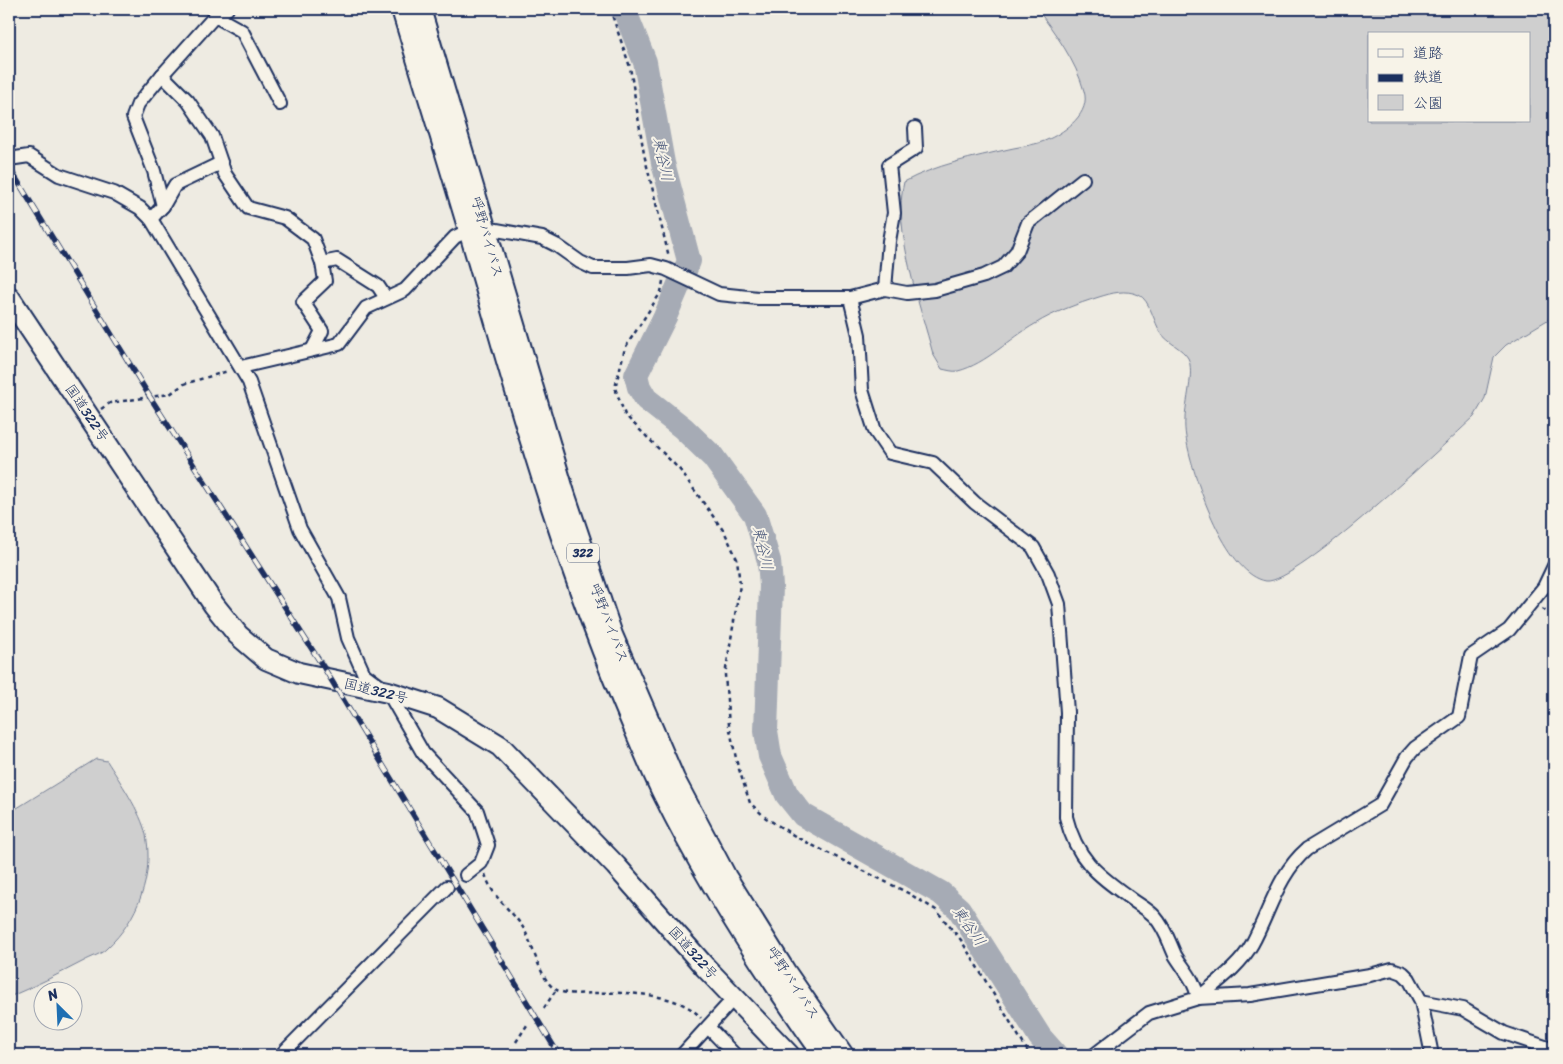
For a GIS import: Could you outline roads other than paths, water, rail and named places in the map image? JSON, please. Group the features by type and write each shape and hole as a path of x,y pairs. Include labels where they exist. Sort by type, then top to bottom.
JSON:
{"highway":[{"name":"呼野バイパス","path":"402,9 477,229 589,571 612,635 645,714 674,779 726,877 786,973 843,1055"},
{"name":"呼野バイパス","path":"420,9 477,229 523,420 581,598 662,793 708,877 780,993 824,1055"},
{"name":"国道322号","path":"9,297 214,605 238,635 266,659 299,673 388,692 438,708 500,746 616,866 734,998 789,1055"}],"street":[{"path":"162,206 154,171 133,117 138,104 162,75 215,16 224,13 227,9"},
{"path":"215,16 242,31 280,104"},
{"path":"162,75 193,108 212,136 225,174 248,208 285,218 313,239 322,264 325,281 303,302 322,331 312,350"},
{"path":"886,289 889,241 894,214 889,165 916,148 915,128"},
{"path":"9,159 29,156 59,175 114,193 140,208 151,218 249,382 300,529 339,598 348,638 364,674 388,692 423,753 477,811 488,845 481,863 466,875"},
{"path":"151,218 162,206 175,184 221,163"},
{"path":"241,367 339,344 366,308 404,290 455,237 477,229 542,238 556,245 580,262 594,268 628,268 651,264 719,294 758,298 850,298 886,289 907,293 935,290 984,276 1003,267 1017,252 1028,223 1083,179"},
{"path":"322,264 337,260 378,286 386,298"},
{"path":"850,298 859,336 862,390 875,431 890,453 933,463 975,503 1033,547 1048,574 1059,604 1067,712 1066,817 1070,830 1075,843 1102,879 1155,917 1168,937 1175,955 1196,984 1198,998"},
{"path":"1198,998 1240,961 1252,945 1285,872 1297,858 1308,849 1380,805 1407,756 1415,748 1459,718 1471,656 1509,630 1544,587 1554,566"},
{"path":"280,1055 447,886"},
{"path":"1098,1052 1150,1013 1198,998 1250,995 1370,975 1392,969 1403,973 1409,979 1421,1001 1432,1055"},
{"path":"682,1055 734,998"},
{"path":"1421,1001 1463,1009 1504,1033 1554,1050"},
{"path":"708,1027 735,1055"}],"waterway":[{"name":"東谷川","path":"624,9 645,62 663,163 689,261 665,317 636,375 639,387 646,399 683,428 713,457 755,515 769,561 771,586 766,731 770,756 787,795 803,815 941,893 959,909 1040,1037 1056,1055"}],"tunnel":[{"path":"447,887 466,875"}],"railway":[{"path":"9,167 150,397 324,668 559,1055"}]}
